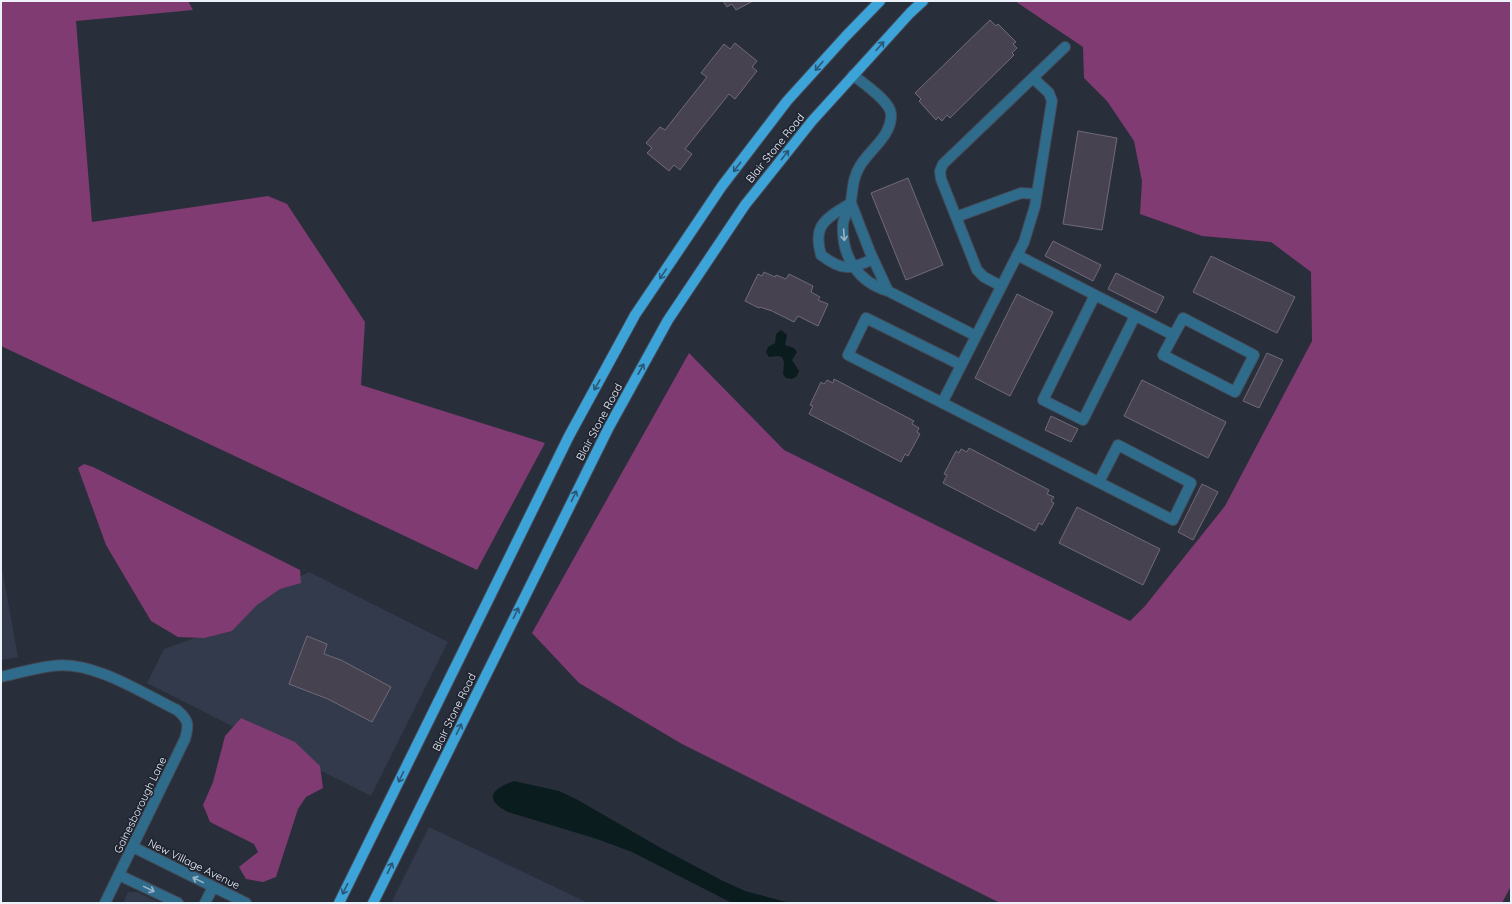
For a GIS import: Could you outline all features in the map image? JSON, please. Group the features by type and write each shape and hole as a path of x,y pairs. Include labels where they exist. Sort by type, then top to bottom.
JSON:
{"main road":[{"name":"Blair Stone Road","path":"339,903 569,436 635,315 722,186 788,101 845,37 880,1"},
{"name":"Blair Stone Road","path":"373,903 608,427 668,320 745,205 812,121 910,13 923,1"}],"street":[{"path":"1001,286 984,277 977,270 941,179 940,171 943,164 1065,48"},
{"path":"853,75 889,107 890,125 886,133 860,165 856,174 851,203 843,223 844,242 848,258 854,268 870,284 888,291 976,336"},
{"path":"942,403 1024,242 1037,194 1052,101 1049,93 1033,78"},
{"path":"956,217 1021,193 1037,194"},
{"path":"851,203 873,259 888,291"},
{"path":"851,203 827,218 822,224 818,234 820,255 842,268 854,268 873,259"},
{"path":"1017,255 1173,335"},
{"path":"1095,295 1043,400 1083,420 1135,316"},
{"path":"961,365 866,318 848,355 1173,520 1192,483 1118,445 1099,482"},
{"path":"1182,318 1254,355 1235,392 1163,355 1173,335 1182,318"},
{"name":"Gainesborough Lane","path":"1,677 53,666 75,666 106,675 177,710 184,716 188,726 185,740 105,903"},
{"name":"New Village Avenue","path":"132,847 246,903"},
{"path":"119,875 178,903"},
{"path":"205,903 213,887"}],"shaded area":[{"path":"1,1 188,1 193,10 76,21 92,222 268,196 287,204 365,322 361,385 545,443 477,570 1,346"},
{"path":"1015,1 1511,1 1511,886 1502,903 1000,903 682,744 579,683 532,633 689,353 784,450 1130,621 1145,606 1225,506 1312,341 1311,272 1271,242 1202,236 1140,214 1142,181 1134,141 1107,101 1084,78 1083,47"},
{"path":"781,330 787,335 785,345 794,348 797,352 792,360 799,371 797,376 792,379 786,378 783,374 784,362 782,357 769,357 766,352 768,347 775,343 776,334"},
{"path":"84,464 93,467 300,570 301,583 280,589 257,605 232,631 204,638 178,637 151,621 106,545 78,468"},
{"path":"1,563 18,657 1,660"},
{"path":"309,572 448,642 371,796 147,683 164,649 239,622 262,595"},
{"path":"241,718 295,742 320,766 323,788 306,797 298,809 276,877 263,882 246,879 239,867 258,852 254,844 210,822 203,805 213,782 225,736"},
{"path":"514,781 559,791 723,881 745,891 790,903 732,903 632,852 597,839 508,812 495,802 493,794 501,787"},
{"path":"429,827 588,903 391,903"},
{"path":"128,892 137,892 160,903 123,903"}],"building":[{"path":"723,1 753,1 736,10 732,4 727,7"},
{"path":"990,20 996,26 998,24 1016,42 1013,44 1017,48 1012,53 1014,55 950,118 947,115 942,121 938,117 936,120 919,101 921,99 915,93"},
{"path":"735,43 757,61 752,67 757,71 735,99 729,94 685,149 692,154 680,170 674,165 669,171 647,153 652,148 646,143 660,127 665,130 707,77 701,73 724,44 730,49"},
{"path":"1078,131 1117,138 1102,230 1063,224"},
{"path":"908,178 943,265 906,280 871,193"},
{"path":"1053,241 1101,265 1093,281 1045,256"},
{"path":"1211,256 1295,297 1277,333 1193,292"},
{"path":"764,272 775,277 776,275 786,279 789,274 813,286 811,292 820,297 818,300 828,304 818,326 798,316 794,322 772,311 759,308 745,301 758,274 762,276"},
{"path":"1116,273 1164,297 1156,313 1108,289"},
{"path":"1017,294 1053,312 1010,396 975,378"},
{"path":"1267,353 1283,360 1259,408 1243,401"},
{"path":"834,379 914,421 912,424 919,428 917,432 920,434 908,456 905,454 901,462 809,414 813,406 810,405 821,382 824,384 827,380 833,383"},
{"path":"1142,380 1226,422 1208,458 1124,416"},
{"path":"1051,416 1078,429 1071,442 1045,430"},
{"path":"969,448 1049,490 1047,494 1054,497 1051,501 1054,503 1042,525 1039,523 1035,531 943,483 947,475 944,474 956,451 959,453 961,449 967,452"},
{"path":"1202,484 1218,492 1193,540 1178,532"},
{"path":"1077,507 1160,549 1143,585 1059,543"},
{"path":"307,636 327,644 324,654 341,660 391,687 372,722 328,699 289,684"}]}
